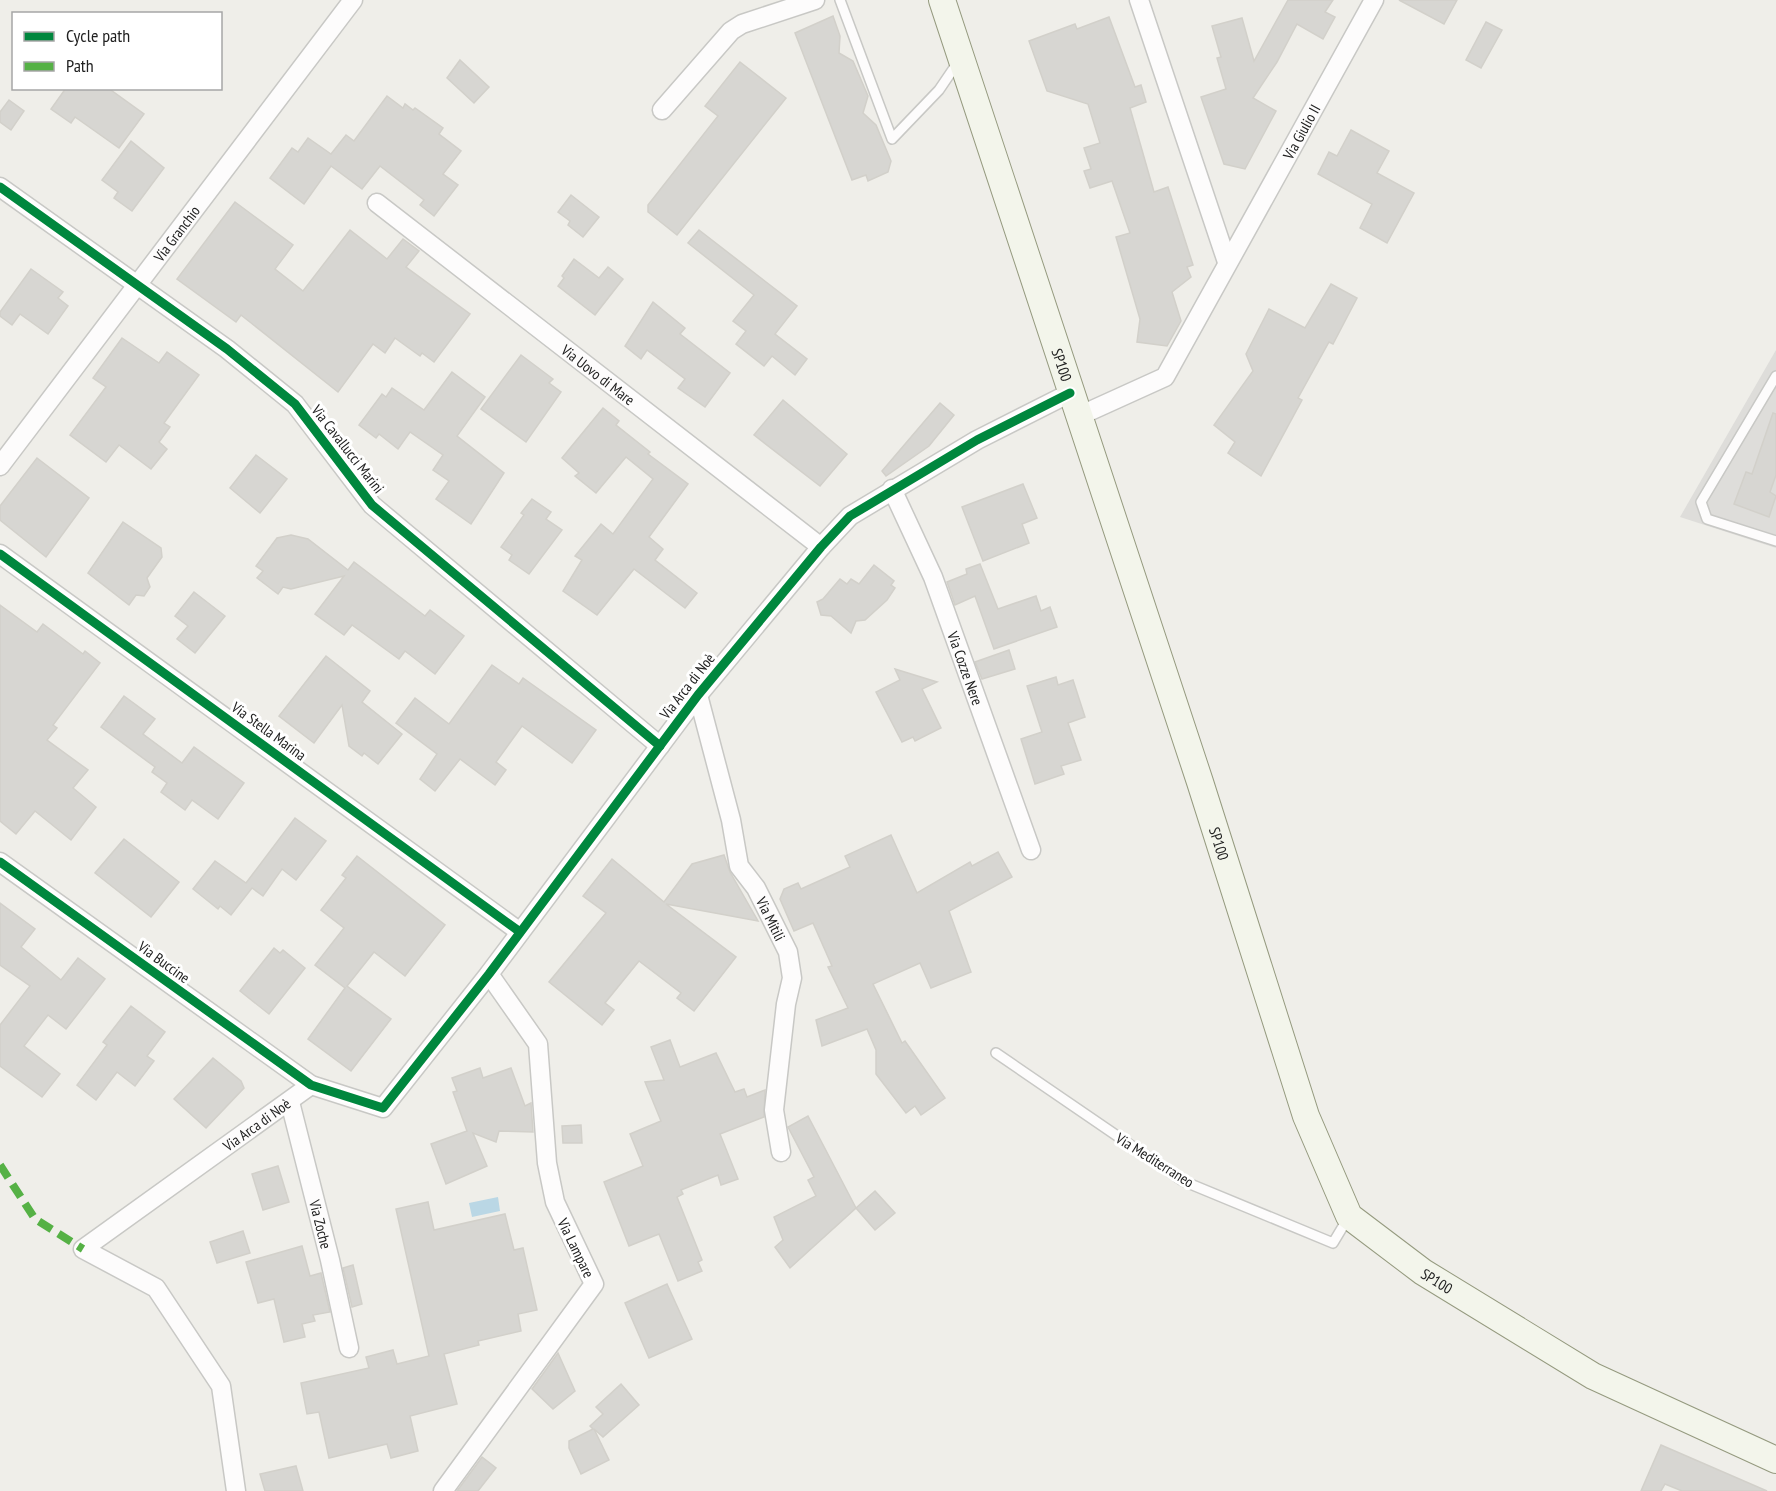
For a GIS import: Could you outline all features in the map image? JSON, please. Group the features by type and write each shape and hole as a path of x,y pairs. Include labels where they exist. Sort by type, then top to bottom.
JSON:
{"main road":[{"name":"SP100","path":"942,0 1306,1116 1349,1216 1423,1272 1593,1376 1776,1460"}],"street":[{"name":"Via Granchio","path":"0,466 353,0"},
{"path":"662,110 730,31 742,24 814,0"},
{"path":"1139,0 1227,262"},
{"name":"Via Giulio II","path":"1075,405 1165,377 1374,0"},
{"name":"Via Cavallucci Marini","path":"0,187 227,349 295,404 372,505 660,746"},
{"name":"Via Uovo di Mare","path":"377,203 820,547"},
{"name":"Via Arca di Noè","path":"236,1491 220,1386 156,1288 83,1248 311,1085 382,1108 489,974 698,695 820,547 850,516 977,440 1075,405"},
{"name":"Via Cozze Nere","path":"892,489 933,577 1031,850"},
{"name":"Via Stella Marina","path":"0,554 520,932"},
{"name":"Via Mitili","path":"698,695 732,820 739,866 756,888 788,952 792,978 786,1004 774,1110 781,1152"},
{"name":"Via Buccine","path":"0,862 311,1085"},
{"name":"Via Lampare","path":"443,1491 594,1284 555,1202 547,1163 538,1044 489,974"},
{"name":"Via Zoche","path":"290,1102 330,1260 349,1348"}],"lane":[{"path":"840,0 892,139 939,90 961,57"},
{"path":"1776,376 1701,502 1707,519 1776,541"},
{"name":"Via Mediterraneo","path":"996,1053 1183,1181 1333,1243 1349,1216"}],"shaded area":[{"path":"1776,350 1776,548 1680,517"}],"water":[{"path":"498,1197 500,1211 472,1217 469,1203"}],"building":[{"path":"1288,0 1333,0 1325,12 1335,17 1323,39 1297,24 1277,62 1253,98 1276,111 1245,169 1224,164 1201,97 1226,89 1217,58 1221,57 1212,26 1242,18 1254,61"},
{"path":"1399,0 1457,0 1444,24"},
{"path":"833,16 840,36 839,53 853,61 868,96 863,113 876,125 891,161 888,172 868,181 866,175 852,180 795,33"},
{"path":"1109,17 1135,87 1141,85 1146,102 1130,108 1154,192 1168,187 1193,265 1187,267 1191,277 1172,292 1181,321 1167,346 1137,342 1140,319 1116,237 1130,233 1112,181 1090,188 1084,171 1091,169 1084,148 1100,143 1088,104 1047,91 1029,41 1075,24 1077,29"},
{"path":"1486,22 1502,30 1481,68 1466,60"},
{"path":"460,60 489,87 474,103 447,78"},
{"path":"740,62 786,98 677,235 648,212 648,205 718,116 705,106"},
{"path":"65,90 111,90 144,114 119,148 75,117 71,123 51,109"},
{"path":"387,96 403,108 405,104 413,110 415,108 443,128 439,134 461,151 443,174 458,185 434,216 420,205 424,200 380,166 362,189 331,166 304,204 270,178 292,148 298,152 308,138 331,154 346,135 354,141"},
{"path":"9,100 24,111 11,130 0,122 0,112"},
{"path":"1351,130 1389,151 1377,173 1414,193 1387,243 1360,228 1372,204 1318,174 1329,152 1337,156"},
{"path":"131,141 164,168 132,211 114,198 118,192 102,180"},
{"path":"571,195 599,217 583,237 568,225 570,221 558,212"},
{"path":"235,202 293,245 275,269 303,291 350,230 387,259 403,239 419,251 406,267 470,314 434,362 422,353 420,356 395,338 385,353 373,344 338,392 241,315 236,322 177,279"},
{"path":"699,230 797,306 775,334 807,359 795,375 772,356 764,366 736,344 746,331 733,321 754,295 688,243"},
{"path":"574,259 599,278 608,267 623,279 595,315 558,286"},
{"path":"31,269 63,292 58,298 68,306 48,334 20,314 12,325 0,316 0,312"},
{"path":"1331,284 1357,298 1333,344 1329,342 1298,398 1302,400 1261,476 1228,453 1235,442 1214,425 1253,371 1246,354 1269,309 1305,328"},
{"path":"653,302 685,328 680,334 730,373 705,407 678,388 685,379 647,350 641,359 625,346"},
{"path":"122,338 159,363 167,352 199,375 164,423 170,427 159,442 167,449 151,469 119,445 106,462 70,435 106,387 93,378"},
{"path":"521,355 553,379 549,383 561,392 526,442 481,409"},
{"path":"452,372 485,397 457,436 504,473 471,524 436,499 449,481 433,470 443,455 410,432 398,449 379,434 376,438 359,425 382,394 386,397 392,388 424,410"},
{"path":"783,400 847,454 820,486 754,435"},
{"path":"940,403 954,415 929,446 886,476 882,471"},
{"path":"603,408 619,421 616,425 650,452 648,454 688,484 649,537 663,549 655,560 697,593 685,608 634,569 597,615 563,591 582,560 575,556 601,524 613,534 653,479 626,457 596,493 575,476 579,473 562,458"},
{"path":"1773,413 1776,414 1776,475 1770,492 1776,496 1769,517 1734,504 1746,472 1752,474"},
{"path":"256,455 287,479 260,513 230,488"},
{"path":"37,458 89,498 46,557 0,520 0,506"},
{"path":"1023,484 1037,518 1022,524 1029,543 983,561 962,507"},
{"path":"532,499 551,512 546,519 562,530 529,574 509,560 512,555 501,547 524,515 521,513"},
{"path":"123,522 161,548 162,557 147,578 150,587 144,596 136,595 129,605 88,573"},
{"path":"291,535 308,539 348,570 354,562 425,616 430,610 464,636 435,674 405,651 399,659 352,625 344,635 315,614 344,576 291,589 283,587 278,594 257,578 263,571 256,566 277,538"},
{"path":"980,564 998,609 1036,596 1041,611 1050,607 1057,627 994,649 975,596 955,605 947,582 967,574 966,569"},
{"path":"874,565 894,581 891,585 895,588 887,600 865,620 856,621 851,633 831,616 821,615 817,602 823,599 840,579 847,584 851,579 859,584"},
{"path":"194,592 225,616 195,653 177,639 188,626 175,616"},
{"path":"0,605 37,632 43,624 83,654 85,651 100,663 53,725 57,728 47,740 88,770 73,788 96,807 71,840 35,811 16,834 0,821"},
{"path":"1009,650 1015,669 982,679 975,662"},
{"path":"326,656 370,691 362,702 402,734 378,764 364,753 362,756 349,746 342,705 314,743 279,716"},
{"path":"492,665 519,684 523,678 596,730 572,763 522,726 496,762 506,770 495,785 460,759 435,791 420,779 437,754 396,723 415,698 449,724"},
{"path":"895,669 937,682 922,689 941,728 915,741 913,737 902,742 876,692 900,680"},
{"path":"1056,677 1058,685 1073,680 1085,717 1068,723 1081,760 1061,766 1064,774 1035,784 1021,739 1042,732 1027,686"},
{"path":"124,696 155,719 143,734 182,763 194,747 244,783 218,819 192,800 185,810 161,792 167,783 152,772 155,767 101,727"},
{"path":"295,818 326,841 296,880 282,869 263,896 252,888 231,915 220,906 218,909 193,889 215,861 246,883"},
{"path":"891,835 917,893 970,862 972,866 998,852 1012,877 949,911 971,972 931,988 920,963 873,984 902,1043 905,1041 945,1098 921,1115 915,1106 906,1113 876,1074 876,1050 867,1029 822,1046 816,1020 848,1008 828,967 832,966 813,923 794,931 780,899 784,889 798,883 801,889 850,867 845,856"},
{"path":"124,839 179,882 151,917 95,873"},
{"path":"724,855 730,872 758,921 666,904 736,957 694,1011 677,998 681,993 639,961 605,1003 614,1010 602,1025 549,982 606,913 583,896 612,859 664,902 692,864"},
{"path":"357,856 445,925 405,976 374,952 347,986 391,1019 351,1071 308,1039 345,988 315,965 344,928 321,910 346,878 342,875"},
{"path":"0,903 35,929 21,947 61,980 78,958 105,979 66,1029 48,1015 24,1046 60,1074 42,1097 0,1066 0,1025 30,986 0,965"},
{"path":"274,948 280,953 283,950 305,968 269,1014 240,991"},
{"path":"131,1006 165,1032 147,1056 154,1061 135,1086 117,1072 96,1100 77,1085 107,1045 103,1042"},
{"path":"670,1040 680,1067 716,1053 735,1092 744,1089 747,1097 765,1090 764,1117 720,1134 738,1179 721,1185 718,1175 681,1190 683,1194 677,1197 702,1260 698,1262 702,1271 678,1281 659,1234 629,1246 604,1182 643,1166 630,1134 661,1121 645,1082 664,1080 651,1047"},
{"path":"213,1058 241,1081 244,1088 206,1128 174,1099"},
{"path":"480,1068 483,1078 511,1068 525,1106 531,1103 533,1132 499,1131 496,1142 473,1133 487,1166 446,1184 431,1144 467,1131 453,1092 457,1091 452,1078"},
{"path":"808,1116 856,1208 790,1268 775,1247 783,1240 774,1217 816,1196 808,1180 814,1177 788,1127"},
{"path":"581,1125 582,1143 563,1143 562,1126"},
{"path":"278,1166 289,1202 263,1210 252,1174"},
{"path":"875,1191 895,1213 875,1230 856,1208"},
{"path":"428,1202 434,1230 505,1214 514,1250 523,1248 537,1310 518,1314 521,1331 478,1341 479,1345 444,1354 457,1404 410,1416 418,1451 391,1458 387,1444 329,1458 319,1412 307,1414 301,1383 369,1368 366,1357 393,1350 397,1364 429,1356 396,1209"},
{"path":"243,1231 250,1253 217,1263 210,1242"},
{"path":"302,1246 310,1276 321,1273 330,1312 313,1315 315,1321 302,1324 305,1337 284,1342 274,1299 258,1303 246,1262"},
{"path":"353,1265 362,1304 352,1307 343,1268"},
{"path":"667,1284 692,1339 649,1358 625,1303"},
{"path":"558,1353 575,1391 553,1409 532,1389"},
{"path":"621,1384 639,1405 603,1437 594,1429 609,1460 581,1474 569,1448 569,1441 593,1429 590,1426 603,1414 596,1407"},
{"path":"1661,1445 1767,1491 1682,1491 1665,1484 1661,1491 1641,1491"},
{"path":"482,1457 496,1468 478,1491 457,1491"},
{"path":"296,1466 303,1491 265,1491 260,1474"}],"marked path":[{"path":"0,1165 35,1219 83,1249"}],"cycle path":[{"path":"0,187 227,349 295,404 372,505 660,746"},
{"path":"0,862 311,1085 383,1108 489,974 698,695 821,547 850,516 977,440 1070,393"},
{"path":"0,554 520,932"}]}
